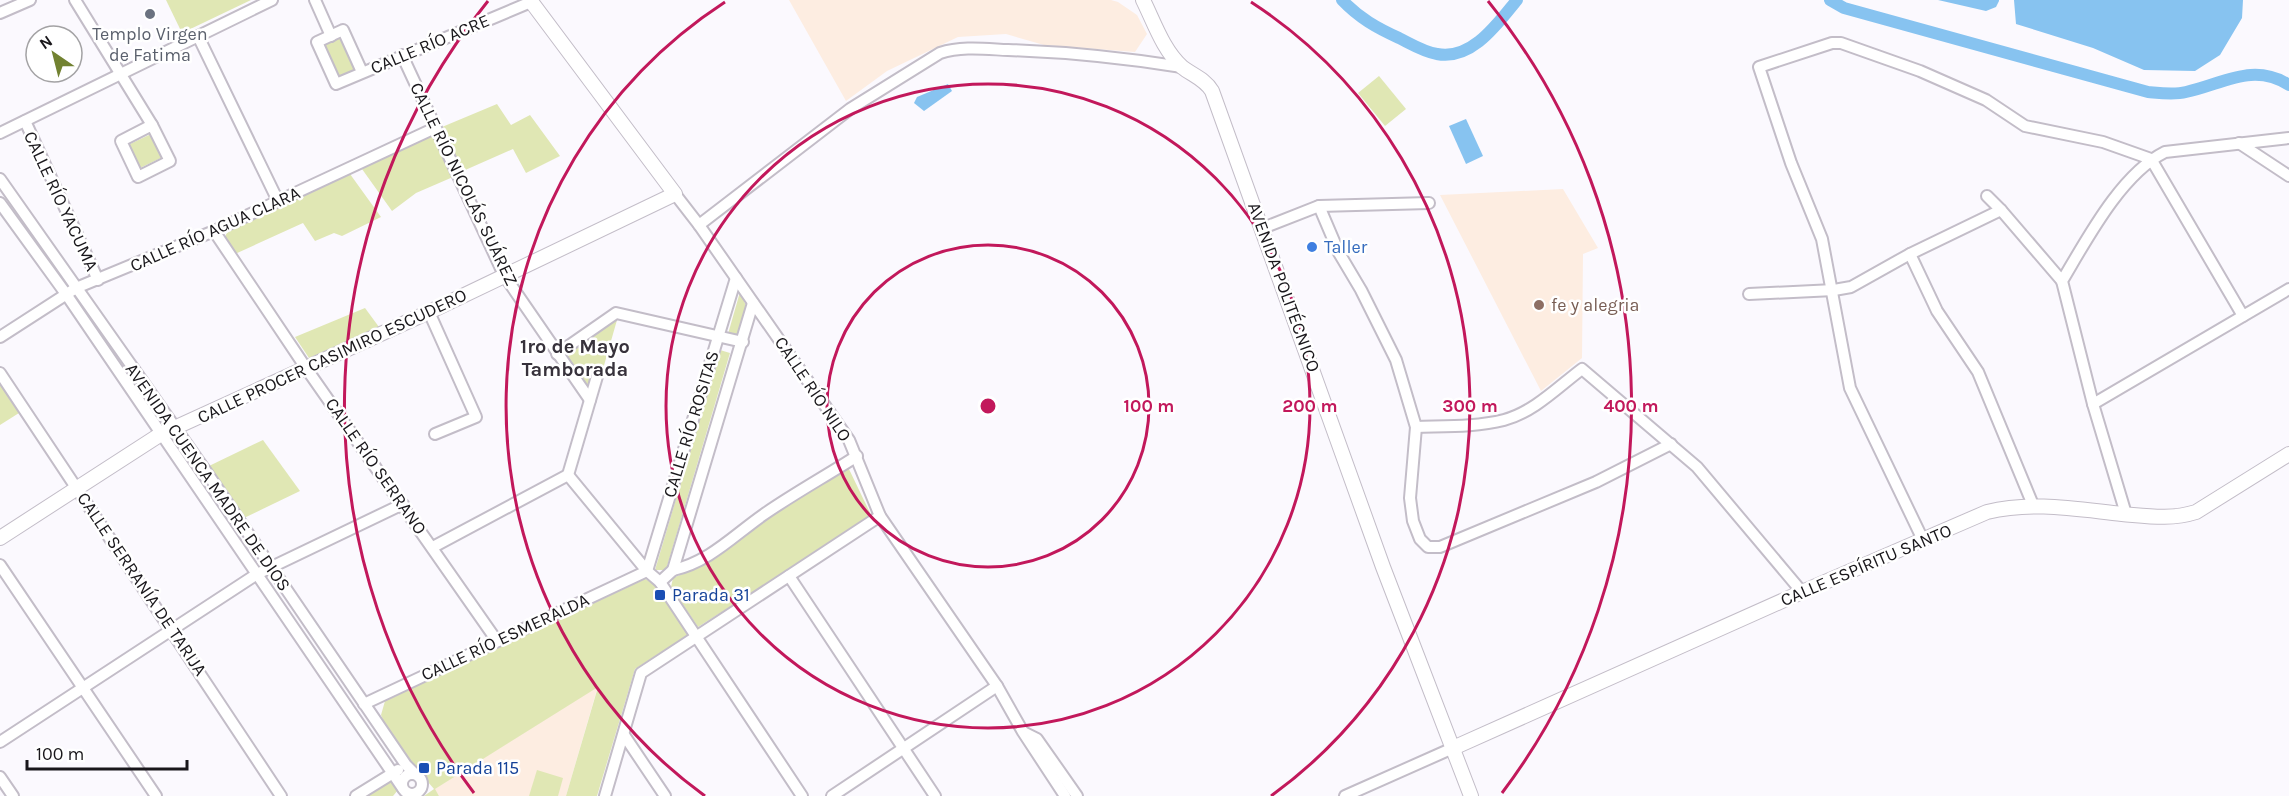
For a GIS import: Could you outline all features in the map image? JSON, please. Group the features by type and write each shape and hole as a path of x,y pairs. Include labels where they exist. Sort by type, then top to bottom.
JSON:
{"main road":[{"name":"AVENIDA POLITÉCNICO","path":"1143,0 1166,46 1182,67 1208,84 1212,90 1383,567 1471,796"},
{"name":"CALLE RÍO NILO","path":"531,1 675,194"},
{"name":"CALLE PROCER CASIMIRO ESCUDERO","path":"0,538 161,435 429,312 675,194"},
{"name":"CALLE ESPÍRITU SANTO","path":"1453,748 1987,512 2033,505 2180,517 2196,512 2289,454"}],"street":[{"path":"0,14 30,0"},
{"path":"75,0 153,125 170,161 138,177 121,141 153,125"},
{"path":"0,133 272,0"},
{"path":"315,0 331,36"},
{"name":"CALLE RÍO ACRE","path":"362,72 531,1"},
{"path":"343,30 362,72 336,84 317,42 343,30"},
{"path":"198,36 278,201"},
{"path":"1923,540 1850,388 1834,290 1822,239 1791,164 1759,67 1832,43 1840,43 1920,71 1986,100 2025,126 2103,142 2151,159 2243,316"},
{"path":"699,225 850,109 940,53 950,50 999,50 1097,56 1182,67"},
{"name":"CALLE RÍO NICOLÁS SUÁREZ","path":"402,56 504,275 590,400"},
{"name":"CALLE RÍO YACUMA","path":"25,121 98,280"},
{"name":"CALLE RÍO AGUA CLARA","path":"0,337 76,288 214,231 435,128"},
{"path":"2062,281 2119,193 2132,176 2151,159 2165,152 2289,138"},
{"path":"2239,143 2289,176"},
{"name":"AVENIDA CUENCA MADRE DE DIOS","path":"0,179 176,429 406,765 415,774"},
{"name":"CALLE RÍO NILO","path":"675,194 849,440 880,516 998,687 1023,732 1065,796"},
{"path":"1987,196 2062,281 2093,404 2126,514"},
{"name":"AVENIDA CUENCA MADRE DE DIOS","path":"0,203 66,294 405,792"},
{"path":"1263,228 1319,206 1429,203"},
{"path":"1319,206 1339,253 1361,290 1396,360 1416,427 1410,498 1413,521 1420,539 1428,547 1440,547 1586,487 1671,444"},
{"path":"1749,294 1834,290 1851,287 1910,254 2001,210"},
{"name":"CALLE RÍO SERRANO","path":"214,231 306,368 497,641"},
{"path":"1910,254 1937,311 1977,372 2033,505"},
{"name":"CALLE RÍO ROSITAS","path":"647,571 736,278"},
{"path":"2093,404 2289,289"},
{"name":"CALLE RÍO ROSITAS","path":"673,570 753,303"},
{"path":"429,312 476,417 435,434"},
{"path":"557,354 616,313 742,342"},
{"path":"1416,427 1463,425 1506,419 1526,410 1582,369 1697,467 1802,592"},
{"name":"CALLE SERRANÍA DE TARIJA","path":"0,373 78,487 281,796"},
{"path":"433,548 568,475 598,374"},
{"path":"660,582 673,570 688,567 717,551 761,516 857,456"},
{"path":"568,475 647,571 660,582 802,796"},
{"path":"0,742 257,574 403,504"},
{"path":"605,796 641,673 880,516"},
{"path":"0,565 156,796"},
{"name":"CALLE RÍO ESMERALDA","path":"364,704 647,571"},
{"path":"789,576 935,796"},
{"path":"832,796 998,687"},
{"path":"1023,732 1037,739 1077,796"},
{"path":"624,735 665,796"},
{"path":"1345,796 1453,748"},
{"path":"356,796 406,765"},
{"path":"415,774 421,781 421,787 418,792 405,792 402,781 406,775 415,774"},
{"path":"0,777 13,796"}],"shaded area":[{"path":"789,0 1111,0 1137,15 1147,34 1135,52 1044,45 1006,34 958,37 887,71 846,101"},
{"name":"fe y alegria","path":"1563,189 1598,248 1583,254 1582,358 1541,391 1440,195"},
{"path":"598,686 566,796 439,796 434,789"}],"green space":[{"path":"166,0 251,0 182,33"},
{"path":"343,36 357,69 337,78 323,45"},
{"path":"1379,76 1406,109 1385,126 1358,93"},
{"path":"497,104 511,125 530,115 560,156 526,173 513,149 463,171 442,127"},
{"path":"433,133 453,177 416,193 392,211 362,169"},
{"path":"151,134 163,157 140,168 128,145"},
{"path":"350,174 381,217 342,236 334,233 315,241 303,223 235,254 225,237 228,230 288,200"},
{"path":"740,292 747,308 739,336 728,334"},
{"path":"365,308 379,327 309,358 295,337"},
{"path":"617,320 603,369 600,367 598,370 589,392 567,357 576,348"},
{"path":"720,350 730,353 666,570 655,570"},
{"path":"0,384 19,413 0,425"},
{"path":"263,440 300,491 244,518 209,466"},
{"path":"848,467 872,517 698,627 671,587 673,578 715,559 763,521"},
{"path":"645,579 656,584 688,635 635,669 597,796 566,796 598,687 435,789 439,796 424,796 434,789 416,768 384,722 381,715 385,701"},
{"path":"537,770 563,778 558,796 529,796"},
{"path":"393,782 398,790 393,796 367,796"}],"water":[{"path":"1938,0 1999,1 1996,7 1986,11"},
{"path":"2014,0 2243,0 2242,18 2220,55 2195,71 2144,70 2093,48 2016,24"},
{"path":"948,84 952,91 924,111 914,103 917,97"},
{"path":"1466,119 1483,156 1466,164 1449,126"}],"waterway":[{"path":"1342,0 1362,17 1418,48 1437,54 1450,55 1462,52 1483,38 1517,0"},
{"path":"1830,0 1844,8 2148,92 2181,93 2250,75 2276,78 2289,85"}],"place":[{"name":"Templo Virgen de Fatima","path":"150,14"},
{"name":"Taller","path":"1312,247"},
{"name":"fe y alegria","path":"1539,305"},
{"name":"Parada 31","path":"660,595"},
{"name":"Parada 115","path":"424,768"}],"district":[{"name":"1ro de Mayo Tamborada","path":"575,358"}]}
